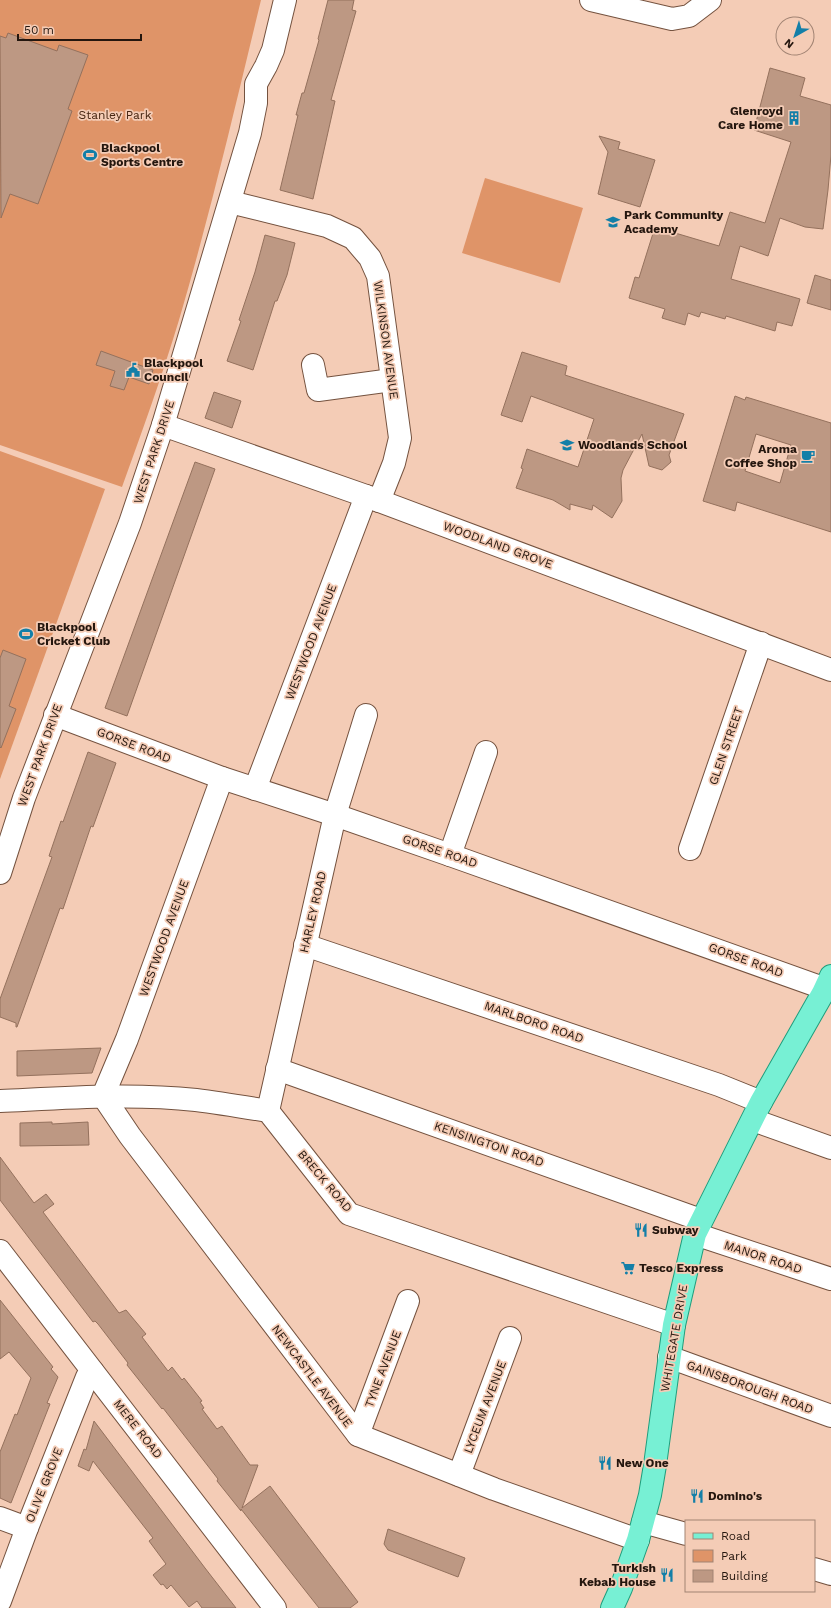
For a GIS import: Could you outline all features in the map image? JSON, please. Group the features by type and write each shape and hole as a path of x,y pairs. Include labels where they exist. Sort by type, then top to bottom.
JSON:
{"main road":[{"name":"WHITEGATE DRIVE","path":"612,1608 621,1588 640,1531 656,1465 674,1325 698,1227 757,1111 828,989"}],"street":[{"name":"WEST PARK DRIVE","path":"0,872 24,798 130,523 163,425 250,133 256,103 256,84 273,50 285,0"},
{"path":"591,0 672,19 689,16 710,0"},
{"name":"WILKINSON AVENUE","path":"230,202 327,226 353,238 370,258 378,276 400,438 394,463 372,498"},
{"path":"313,365 318,390 392,380"},
{"name":"WOODLAND GROVE","path":"163,425 372,498 831,670"},
{"name":"WESTWOOD AVENUE","path":"255,789 372,498"},
{"name":"GLEN STREET","path":"690,849 761,644"},
{"name":"HARLEY ROAD","path":"268,1111 335,815 366,714"},
{"name":"GORSE ROAD","path":"55,716 222,778 450,855 828,989"},
{"path":"450,855 486,752"},
{"name":"WESTWOOD AVENUE","path":"103,1096 127,1039 222,778"},
{"name":"MARLBORO ROAD","path":"305,945 711,1082 757,1111 831,1148"},
{"name":"KENSINGTON ROAD","path":"277,1069 698,1227"},
{"path":"0,1100 103,1096 195,1100 268,1111"},
{"name":"NEWCASTLE AVENUE","path":"103,1096 130,1136 358,1436 459,1475 640,1531 685,1534"},
{"name":"BRECK ROAD","path":"268,1111 349,1214 674,1325"},
{"name":"MANOR ROAD","path":"698,1227 831,1279"},
{"name":"MERE ROAD","path":"0,1251 275,1608"},
{"name":"TYNE AVENUE","path":"358,1436 408,1302"},
{"name":"LYCEUM AVENUE","path":"459,1475 510,1338"},
{"name":"GAINSBOROUGH ROAD","path":"669,1357 831,1416"},
{"name":"OLIVE GROVE","path":"0,1601 27,1528 87,1377 93,1372"},
{"path":"0,1518 27,1528"},
{"path":"815,1569 831,1574"}],"green space":[{"name":"Stanley Park","path":"0,0 261,0 222,161 179,320 166,362 122,487 0,445"},
{"path":"485,178 583,208 560,283 462,253"},
{"name":"Blackpool Cricket Club","path":"0,451 105,489 0,779"}],"building":[{"path":"328,0 354,0 352,10 356,11 331,100 335,101 313,199 280,190 298,115 296,115 319,40"},
{"path":"8,33 57,51 59,45 88,55 68,109 72,111 38,204 10,194 1,218 0,36 6,38"},
{"path":"770,68 805,78 800,96 831,105 831,155 823,229 805,227 780,218 768,256 740,246 731,279 800,299 792,326 777,322 775,331 726,316 725,319 701,312 699,317 688,313 685,325 662,318 665,309 629,298 635,277 639,278 655,227 719,246 730,212 765,223 791,142 754,130"},
{"path":"599,136 620,142 618,149 655,160 640,207 598,194 608,152"},
{"path":"265,235 295,243 287,275 277,301 275,301 253,370 227,361 241,321 239,320 255,272"},
{"path":"815,275 831,280 831,310 807,303"},
{"name":"Blackpool Council","path":"101,351 153,370 149,384 129,377 124,390 110,386 115,371 96,365"},
{"path":"522,352 567,366 565,375 684,414 669,455 671,462 662,470 649,466 642,434 623,470 621,478 622,501 612,518 593,505 592,510 570,504 570,510 553,500 516,488 523,469 521,468 527,449 578,467 594,419 531,396 522,422 501,415"},
{"path":"214,392 241,401 232,428 205,418"},
{"path":"735,396 745,400 746,397 831,423 831,532 737,502 735,511 703,501","holes":["756,434 791,445 780,483 745,471"]},
{"path":"195,462 215,469 127,716 105,708"},
{"path":"3,650 26,659 9,706 16,709 1,748 0,658"},
{"path":"88,752 116,763 93,827 91,826 63,909 60,908 16,1027 16,1023 0,1017 0,999 52,857 49,856 61,821 63,822"},
{"path":"101,1048 92,1073 17,1076 17,1051"},
{"path":"52,1122 52,1124 88,1122 89,1145 20,1146 20,1123"},
{"path":"0,1157 34,1203 46,1194 54,1204 43,1212 119,1313 126,1310 146,1334 142,1337 168,1371 172,1367 182,1380 184,1378 202,1401 200,1402 204,1408 202,1409 217,1429 222,1426 250,1465 258,1465 242,1508 270,1486 358,1602 350,1608 319,1608 217,1481 218,1479 163,1408 162,1409 127,1365 128,1363 98,1324 95,1321 93,1322 0,1200"},
{"path":"0,1300 53,1367 51,1369 58,1377 47,1403 50,1404 11,1503 0,1498 0,1452 15,1414 17,1415 31,1378 9,1352 0,1359"},
{"path":"94,1421 236,1608 202,1608 197,1601 189,1607 171,1585 167,1589 163,1584 161,1585 153,1575 166,1564 149,1541 153,1538 93,1461 89,1471 78,1466 84,1449 86,1450"},
{"path":"388,1529 465,1558 458,1577 388,1550 384,1544"}],"place":[{"name":"Glenroyd Care Home","path":"794,118"},
{"name":"Blackpool Sports Centre","path":"90,155"},
{"name":"Park Community Academy","path":"613,222"},
{"name":"Blackpool Council","path":"133,370"},
{"name":"Woodlands School","path":"567,445"},
{"name":"Aroma Coffee Shop","path":"808,456"},
{"name":"Blackpool Cricket Club","path":"26,634"},
{"name":"Subway","path":"641,1230"},
{"name":"Tesco Express","path":"628,1268"},
{"name":"New One","path":"605,1463"},
{"name":"Domino's","path":"697,1496"},
{"name":"Turkish Kebab House","path":"667,1575"}]}
